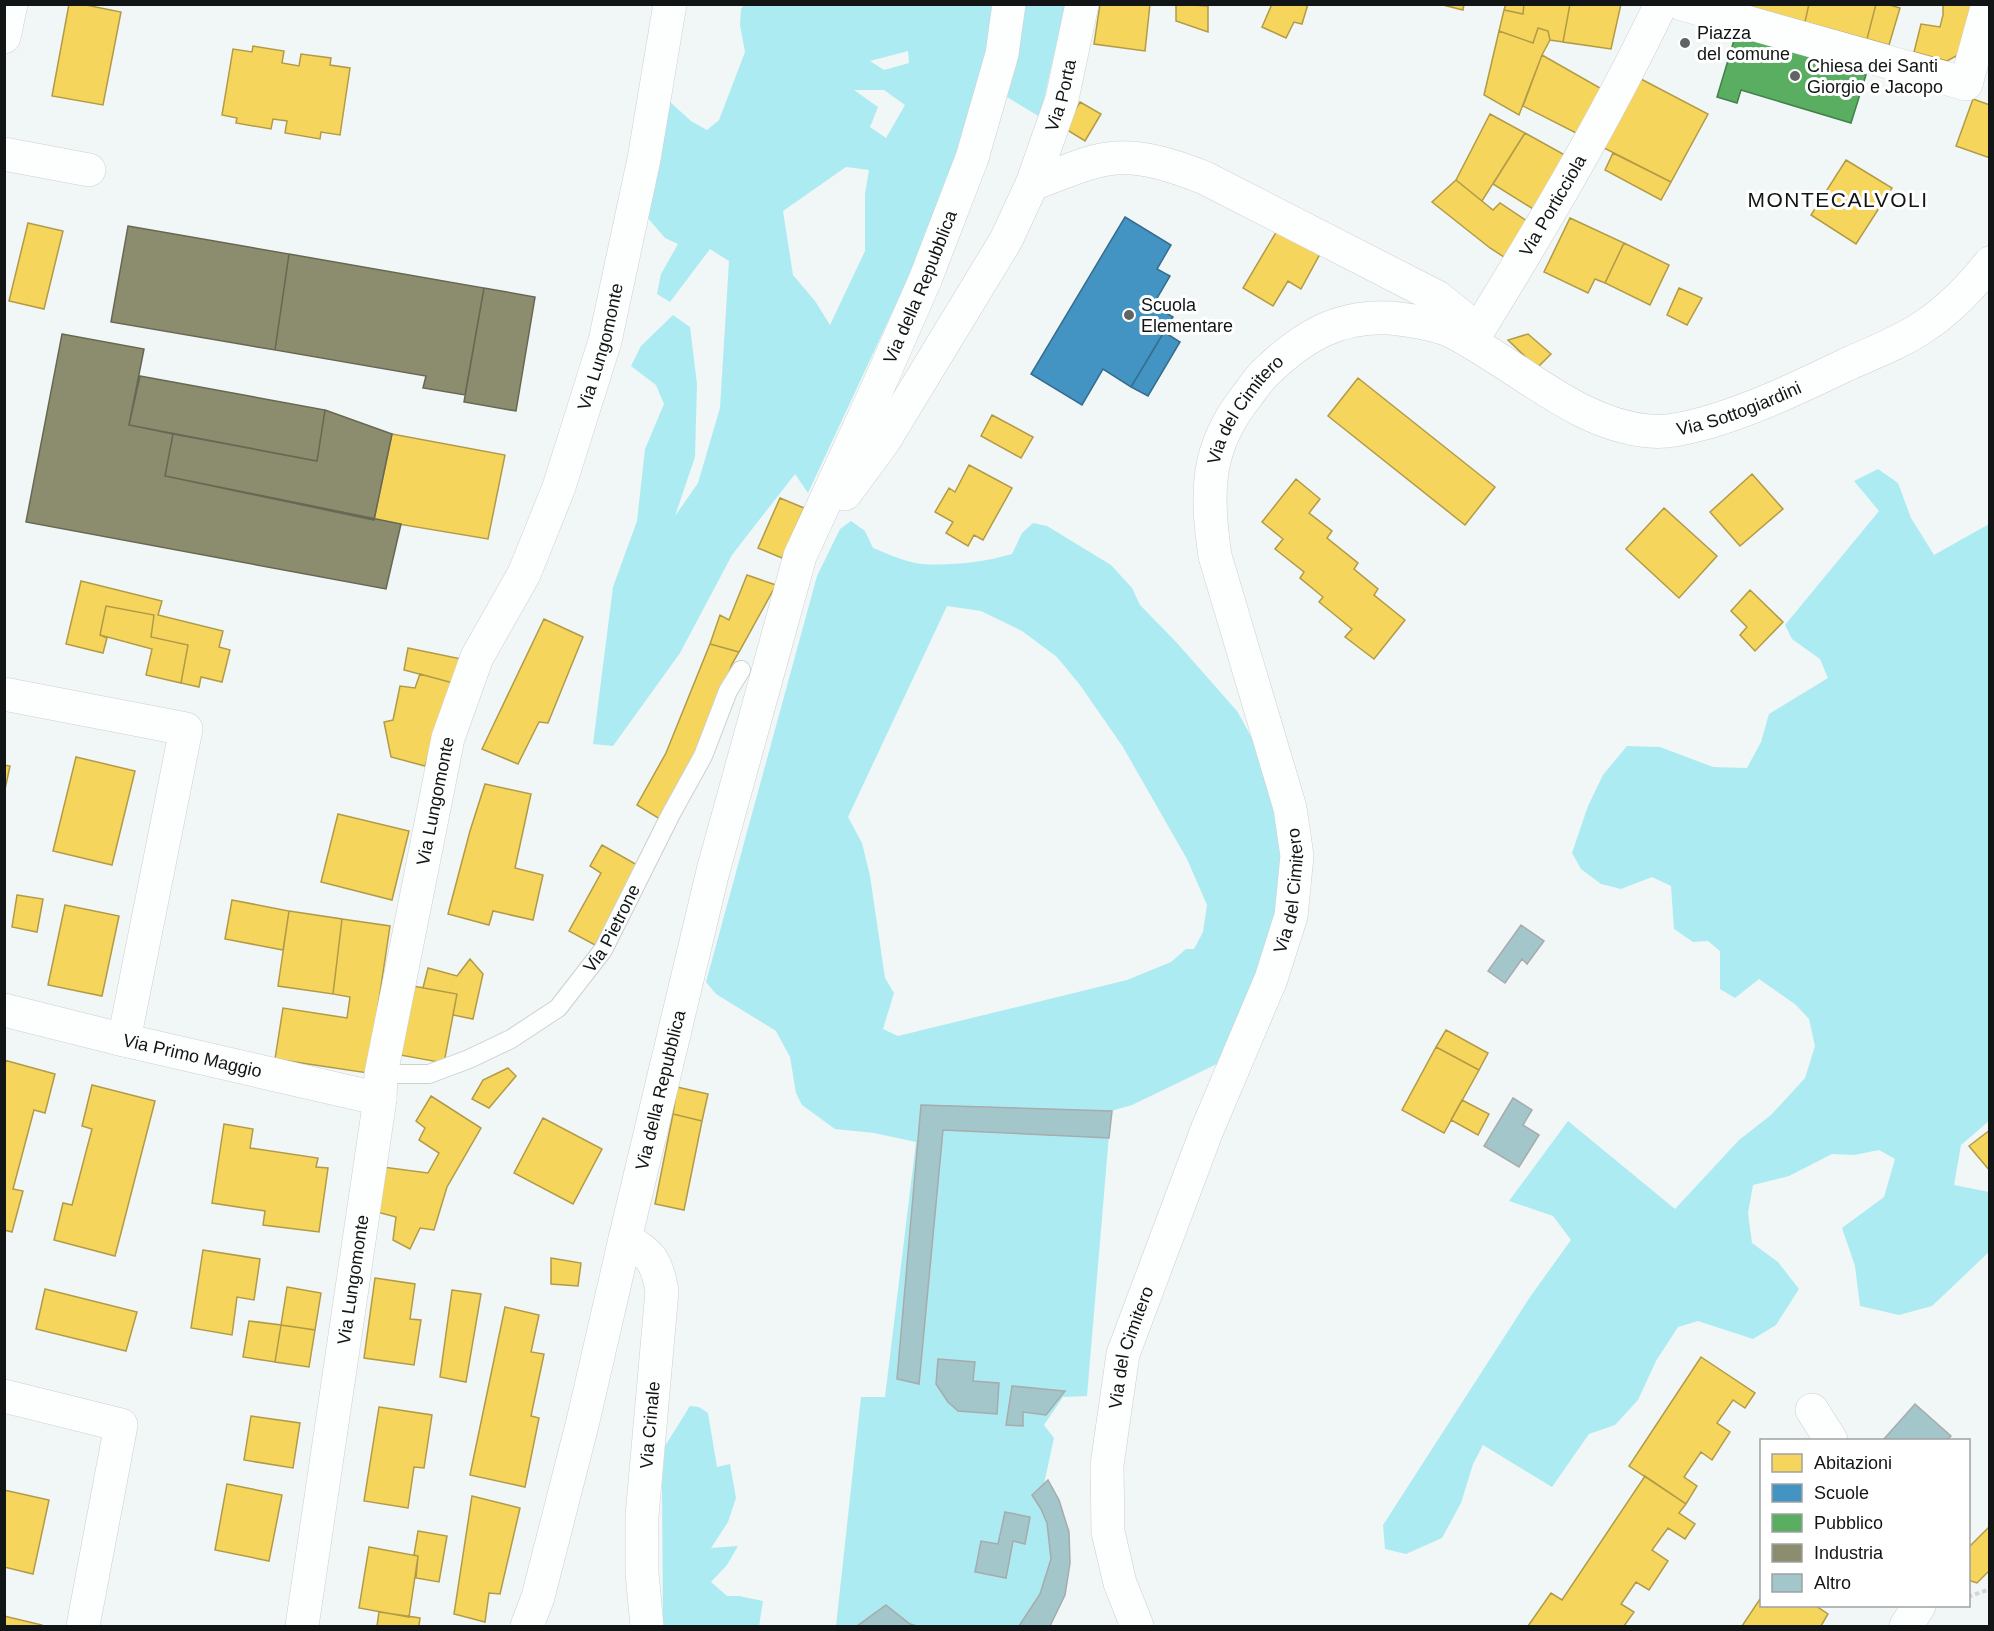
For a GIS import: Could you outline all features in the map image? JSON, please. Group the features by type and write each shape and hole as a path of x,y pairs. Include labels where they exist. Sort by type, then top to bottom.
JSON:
{"street":[{"path":"4,37 11,4"},
{"name":"Via Lungomonte","path":"302,1626 380,1087 448,738 477,657 524,574 559,487 605,341 644,159 670,4"},
{"name":"Via della Repubblica","path":"527,1626 538,1597 583,1421 713,871 800,556 925,280 972,158 1002,54 1009,4"},
{"name":"Via Porta","path":"1032,184 1062,99 1082,4"},
{"name":"Via Porticciola","path":"1471,342 1535,238 1631,67 1661,4"},
{"path":"1682,4 1966,84 1988,4"},
{"path":"4,154 89,170"},
{"path":"1032,184 1107,159 1133,157 1185,170 1437,297 1461,316 1471,342"},
{"name":"Via della Repubblica","path":"800,556 884,441 1006,240 1032,184"},
{"name":"Via Sottogiardini","path":"1471,342 1564,401 1599,419 1650,432 1667,432 1751,409 1905,337 1942,313 1989,263"},
{"name":"Via del Cimitero","path":"1137,1626 1120,1583 1108,1532 1107,1465 1123,1354 1207,1130 1271,979 1291,916 1297,856 1290,807 1215,556 1209,499 1213,460 1226,426 1262,376 1298,344 1322,329 1362,318 1400,319 1446,330 1471,342"},
{"path":"4,694 186,729 124,1040"},
{"name":"Via Primo Maggio","path":"4,1010 124,1040 380,1087"},
{"name":"Via Crinale","path":"625,1239 645,1250 658,1272 662,1291 642,1516 642,1572 647,1626"},
{"path":"4,1396 121,1425 83,1626"},
{"path":"1812,1410 1830,1439"},
{"path":"1906,1626 1918,1607"}],"lane":[{"name":"Via Pietrone","path":"380,1087 429,1074 469,1059 511,1039 558,1008 603,950 671,814 703,756 728,691 741,670"}],"path":[{"path":"1970,1596 1989,1589"}],"shaded area":[{"path":"744,5 1065,5 1040,117 1007,97 938,214 808,493 795,474 732,555 680,653 613,746 593,744 613,587 637,521 645,449 664,404 656,385 631,366 641,346 673,315 690,327 697,384 695,457 675,516 698,483 720,408 729,261 710,249 670,302 657,294 661,274 678,244 665,238 647,217 670,102 691,121 707,130 719,120 745,52 740,25 741,9","holes":["908,51 909,63 884,70 870,61","854,90 884,90 905,105 886,138 870,127 878,107","846,167 869,170 865,194 865,251 830,325 815,301 793,275 783,211"]},
{"path":"1878,469 1898,483 1911,518 1934,555 1989,524 1989,1121 1961,1145 1954,1185 1989,1192 1989,1252 1932,1306 1899,1315 1860,1306 1855,1266 1842,1228 1884,1197 1895,1159 1879,1150 1854,1155 1832,1154 1789,1176 1753,1185 1748,1213 1752,1243 1778,1262 1799,1289 1776,1325 1753,1339 1698,1321 1678,1327 1656,1361 1638,1400 1615,1425 1589,1434 1552,1487 1483,1445 1473,1464 1461,1503 1442,1538 1406,1554 1385,1549 1383,1525 1530,1297 1571,1240 1553,1216 1509,1201 1568,1121 1675,1209 1739,1140 1771,1115 1805,1078 1815,1046 1809,1019 1796,1005 1759,979 1735,998 1720,989 1720,951 1708,941 1693,942 1674,929 1671,886 1652,877 1621,889 1601,884 1581,869 1572,853 1588,806 1603,775 1627,746 1660,747 1713,767 1747,768 1761,742 1769,714 1828,678 1820,659 1792,639 1785,625 1879,511 1854,481"},
{"path":"851,521 865,531 873,548 897,558 922,564 956,564 1012,554 1022,533 1033,523 1047,526 1111,565 1132,588 1140,605 1237,711 1271,772 1287,855 1283,896 1231,1042 1217,1064 1132,1105 1111,1111 1087,1396 1063,1397 1044,1425 1054,1438 1044,1484 1068,1534 1067,1585 1050,1626 836,1626 861,1397 885,1397 916,1142 874,1133 835,1129 802,1105 796,1093 790,1057 776,1031 716,994 706,982 817,576 840,529","holes":["947,606 981,611 1022,631 1057,657 1080,685 1123,747 1187,859 1207,905 1203,932 1194,949 1186,949 1171,962 1127,980 898,1036 883,1029 894,993 885,978 870,876 862,843 848,817"]},
{"path":"690,1406 699,1407 708,1413 717,1467 730,1464 736,1498 728,1522 711,1548 738,1546 727,1565 711,1582 727,1596 763,1601 759,1626 663,1626 662,1485 665,1446"}],"building: Abitazioni":[{"path":"69,4 81,4 121,12 103,105 52,96"},
{"path":"1100,4 1150,4 1145,51 1094,44"},
{"path":"1176,4 1208,6 1208,32 1176,21"},
{"path":"1272,4 1308,4 1302,24 1294,22 1286,38 1262,27"},
{"path":"1439,4 1464,4 1463,10"},
{"path":"1506,4 1524,4 1523,14 1504,10"},
{"path":"1524,4 1570,4 1563,42 1550,40 1548,31 1538,28 1533,43 1499,31 1504,10 1523,14"},
{"path":"1570,4 1621,4 1611,49 1563,42"},
{"path":"1741,4 1809,4 1805,22"},
{"path":"1809,4 1876,4 1867,39 1805,22"},
{"path":"1876,4 1900,8 1889,45 1867,39"},
{"path":"1943,4 1973,4 1960,54 1947,61 1914,52 1921,24 1940,27"},
{"path":"1538,28 1548,31 1550,40 1519,115 1484,95 1499,31 1533,43"},
{"path":"253,46 284,51 282,63 299,66 301,54 331,58 330,65 350,68 340,135 321,132 320,139 285,133 287,121 273,119 271,129 236,123 237,118 222,115 233,49 252,52"},
{"path":"1542,55 1607,92 1582,136 1523,106"},
{"path":"1639,78 1708,114 1671,182 1602,147"},
{"path":"1973,99 1990,105 1990,158 1956,146"},
{"path":"1080,102 1101,114 1085,141 1064,128"},
{"path":"1490,114 1525,133 1482,201 1456,180"},
{"path":"1525,133 1572,159 1538,212 1493,184"},
{"path":"1613,153 1671,182 1661,200 1605,170"},
{"path":"1846,160 1892,188 1856,244 1811,215"},
{"path":"1456,180 1493,210 1500,203 1530,223 1507,259 1432,202"},
{"path":"1570,218 1624,243 1605,283 1595,279 1588,293 1544,272"},
{"path":"28,223 63,231 44,309 9,301"},
{"path":"1278,229 1320,254 1301,289 1288,281 1273,306 1243,288"},
{"path":"1624,243 1669,265 1650,305 1605,283"},
{"path":"1679,288 1702,298 1687,325 1667,315"},
{"path":"1528,334 1551,354 1537,368 1508,340"},
{"path":"1358,378 1495,487 1465,525 1328,416"},
{"path":"992,415 1033,437 1021,458 981,436"},
{"path":"392,434 505,455 488,539 374,520"},
{"path":"969,465 1012,488 983,540 974,535 968,546 946,533 953,522 935,512 949,488 955,492"},
{"path":"1752,474 1783,509 1740,546 1710,512"},
{"path":"1296,479 1320,499 1309,513 1332,531 1327,538 1358,563 1354,569 1378,589 1374,595 1405,620 1374,659 1345,637 1352,629 1319,602 1323,597 1300,578 1304,572 1275,549 1283,539 1262,522"},
{"path":"780,498 804,508 782,558 758,548"},
{"path":"1664,508 1717,556 1679,598 1626,549"},
{"path":"747,575 776,585 739,652 710,644 720,615 729,620"},
{"path":"81,581 162,601 158,615 223,631 219,647 230,650 222,682 201,677 199,687 181,683 188,645 151,637 154,615 106,606 100,635 107,638 103,653 66,644"},
{"path":"1750,590 1783,622 1755,651 1740,635 1747,627 1731,611"},
{"path":"106,606 154,615 151,637 188,645 181,683 146,675 152,649 100,635"},
{"path":"544,619 583,637 548,723 539,722 518,764 482,749"},
{"path":"710,644 739,652 732,664 699,753 663,821 637,805 666,753"},
{"path":"408,648 466,660 453,683 404,670"},
{"path":"420,674 453,683 425,766 391,757 384,722 393,720 400,686 415,688"},
{"path":"76,757 135,771 112,865 53,851"},
{"path":"4,765 10,766 4,794"},
{"path":"485,784 531,794 515,868 543,875 533,920 493,911 489,925 448,914"},
{"path":"338,814 409,831 392,900 321,882"},
{"path":"602,845 639,866 595,945 569,931 601,873 590,866"},
{"path":"17,895 43,899 37,932 12,927"},
{"path":"232,900 289,911 283,950 225,939"},
{"path":"65,905 119,916 102,996 48,985"},
{"path":"289,911 342,919 333,994 278,986"},
{"path":"342,919 390,926 368,1073 275,1059 283,1008 347,1018 350,997 333,994"},
{"path":"470,959 483,974 473,1019 453,1015 457,994 423,988 428,968 457,976"},
{"path":"413,986 457,994 444,1063 400,1055"},
{"path":"1446,1030 1488,1053 1479,1070 1436,1047"},
{"path":"1436,1047 1479,1070 1444,1133 1402,1110"},
{"path":"4,1060 55,1074 45,1113 34,1110 13,1189 23,1191 12,1232 4,1230"},
{"path":"508,1068 516,1076 489,1108 472,1099 483,1080"},
{"path":"92,1085 155,1101 115,1256 54,1240 63,1203 72,1205 92,1129 82,1126"},
{"path":"677,1087 708,1094 702,1121 673,1114"},
{"path":"431,1096 481,1128 447,1187 434,1230 420,1228 410,1249 393,1240 396,1217 377,1212 383,1167 428,1173 439,1153 419,1140 425,1128 416,1121"},
{"path":"1462,1100 1489,1114 1478,1135 1451,1120"},
{"path":"673,1114 702,1121 684,1210 655,1204"},
{"path":"543,1118 602,1149 573,1204 514,1173"},
{"path":"224,1124 253,1129 250,1148 318,1158 316,1167 328,1168 319,1232 263,1225 265,1211 212,1203"},
{"path":"1990,1130 1990,1171 1969,1146"},
{"path":"203,1250 260,1259 254,1300 237,1297 232,1335 191,1328"},
{"path":"551,1258 581,1263 578,1286 551,1284"},
{"path":"375,1278 415,1284 410,1319 421,1320 414,1365 364,1358"},
{"path":"287,1287 321,1293 315,1330 281,1325"},
{"path":"45,1289 137,1312 126,1351 36,1329"},
{"path":"452,1290 481,1294 466,1382 440,1377"},
{"path":"505,1307 539,1315 531,1352 544,1354 531,1416 539,1418 525,1487 470,1475"},
{"path":"249,1321 281,1325 275,1362 243,1357"},
{"path":"281,1325 315,1330 309,1367 275,1362"},
{"path":"1701,1357 1755,1393 1745,1408 1733,1400 1717,1423 1730,1432 1712,1460 1701,1452 1684,1477 1697,1486 1686,1504 1629,1466"},
{"path":"379,1407 432,1415 424,1468 414,1467 408,1508 364,1501"},
{"path":"251,1416 300,1423 293,1468 244,1460"},
{"path":"1645,1476 1686,1504 1679,1513 1695,1524 1685,1539 1668,1528 1652,1550 1668,1561 1649,1590 1636,1582 1621,1604 1634,1612 1624,1626 1528,1626 1551,1593 1562,1600"},
{"path":"227,1484 282,1495 269,1561 215,1550"},
{"path":"4,1490 49,1500 33,1574 4,1567"},
{"path":"472,1496 520,1508 500,1594 489,1593 485,1622 454,1614"},
{"path":"1990,1526 1990,1570 1977,1583 1970,1581 1970,1546"},
{"path":"418,1531 447,1536 439,1582 416,1578 418,1556 414,1555"},
{"path":"369,1547 418,1556 409,1617 359,1608"},
{"path":"1760,1599 1760,1607 1818,1607 1828,1614 1821,1626 1742,1626"},
{"path":"379,1612 420,1618 419,1626 377,1626"},
{"path":"4,1616 42,1625 42,1626 4,1626"}],"building: Scuole":[{"path":"1125,217 1171,245 1157,269 1170,276 1153,305 1173,317 1131,387 1103,369 1082,405 1031,374"},
{"path":"1164,332 1180,342 1148,396 1131,387"}],"building: Pubblico":[{"name":"Chiesa dei Santi Giorgio e Jacopo","path":"1738,27 1834,56 1831,65 1866,75 1851,123 1741,90 1737,103 1717,97"}],"building: Industria":[{"path":"128,226 289,254 275,350 111,322"},
{"path":"289,254 484,288 465,395 423,388 426,376 275,350"},
{"path":"484,288 535,297 516,411 464,402"},
{"path":"62,334 144,349 129,425 173,434 165,476 401,524 386,589 26,522"},
{"path":"140,376 325,410 317,461 129,425"},
{"path":"325,410 392,434 374,520 165,476 173,434 317,461"}],"building: Altro":[{"path":"1521,925 1544,941 1527,964 1522,959 1505,983 1488,971"},
{"path":"1513,1098 1532,1110 1523,1125 1539,1135 1519,1167 1484,1146"},
{"path":"921,1105 1112,1111 1109,1138 943,1130 919,1384 897,1379"},
{"path":"938,1359 975,1362 973,1381 999,1383 997,1414 958,1411 948,1402 936,1384"},
{"path":"1012,1386 1065,1391 1046,1415 1023,1412 1023,1426 1006,1425"},
{"path":"1915,1404 1951,1436 1948,1439 1884,1439"},
{"path":"1048,1480 1059,1500 1069,1532 1070,1563 1065,1595 1050,1626 1019,1626 1040,1594 1051,1559 1047,1523 1032,1495"},
{"path":"1005,1512 1030,1517 1025,1544 1013,1541 1006,1578 975,1572 981,1541 998,1544"},
{"path":"886,1605 910,1624 917,1626 857,1626"}],"place":[{"name":"Piazza del comune","path":"1685,43"},
{"name":"Chiesa dei Santi Giorgio e Jacopo","path":"1795,76"},
{"name":"Scuola Elementare","path":"1129,315"}],"district":[{"name":"MONTECALVOLI","path":"1838,199"}]}
